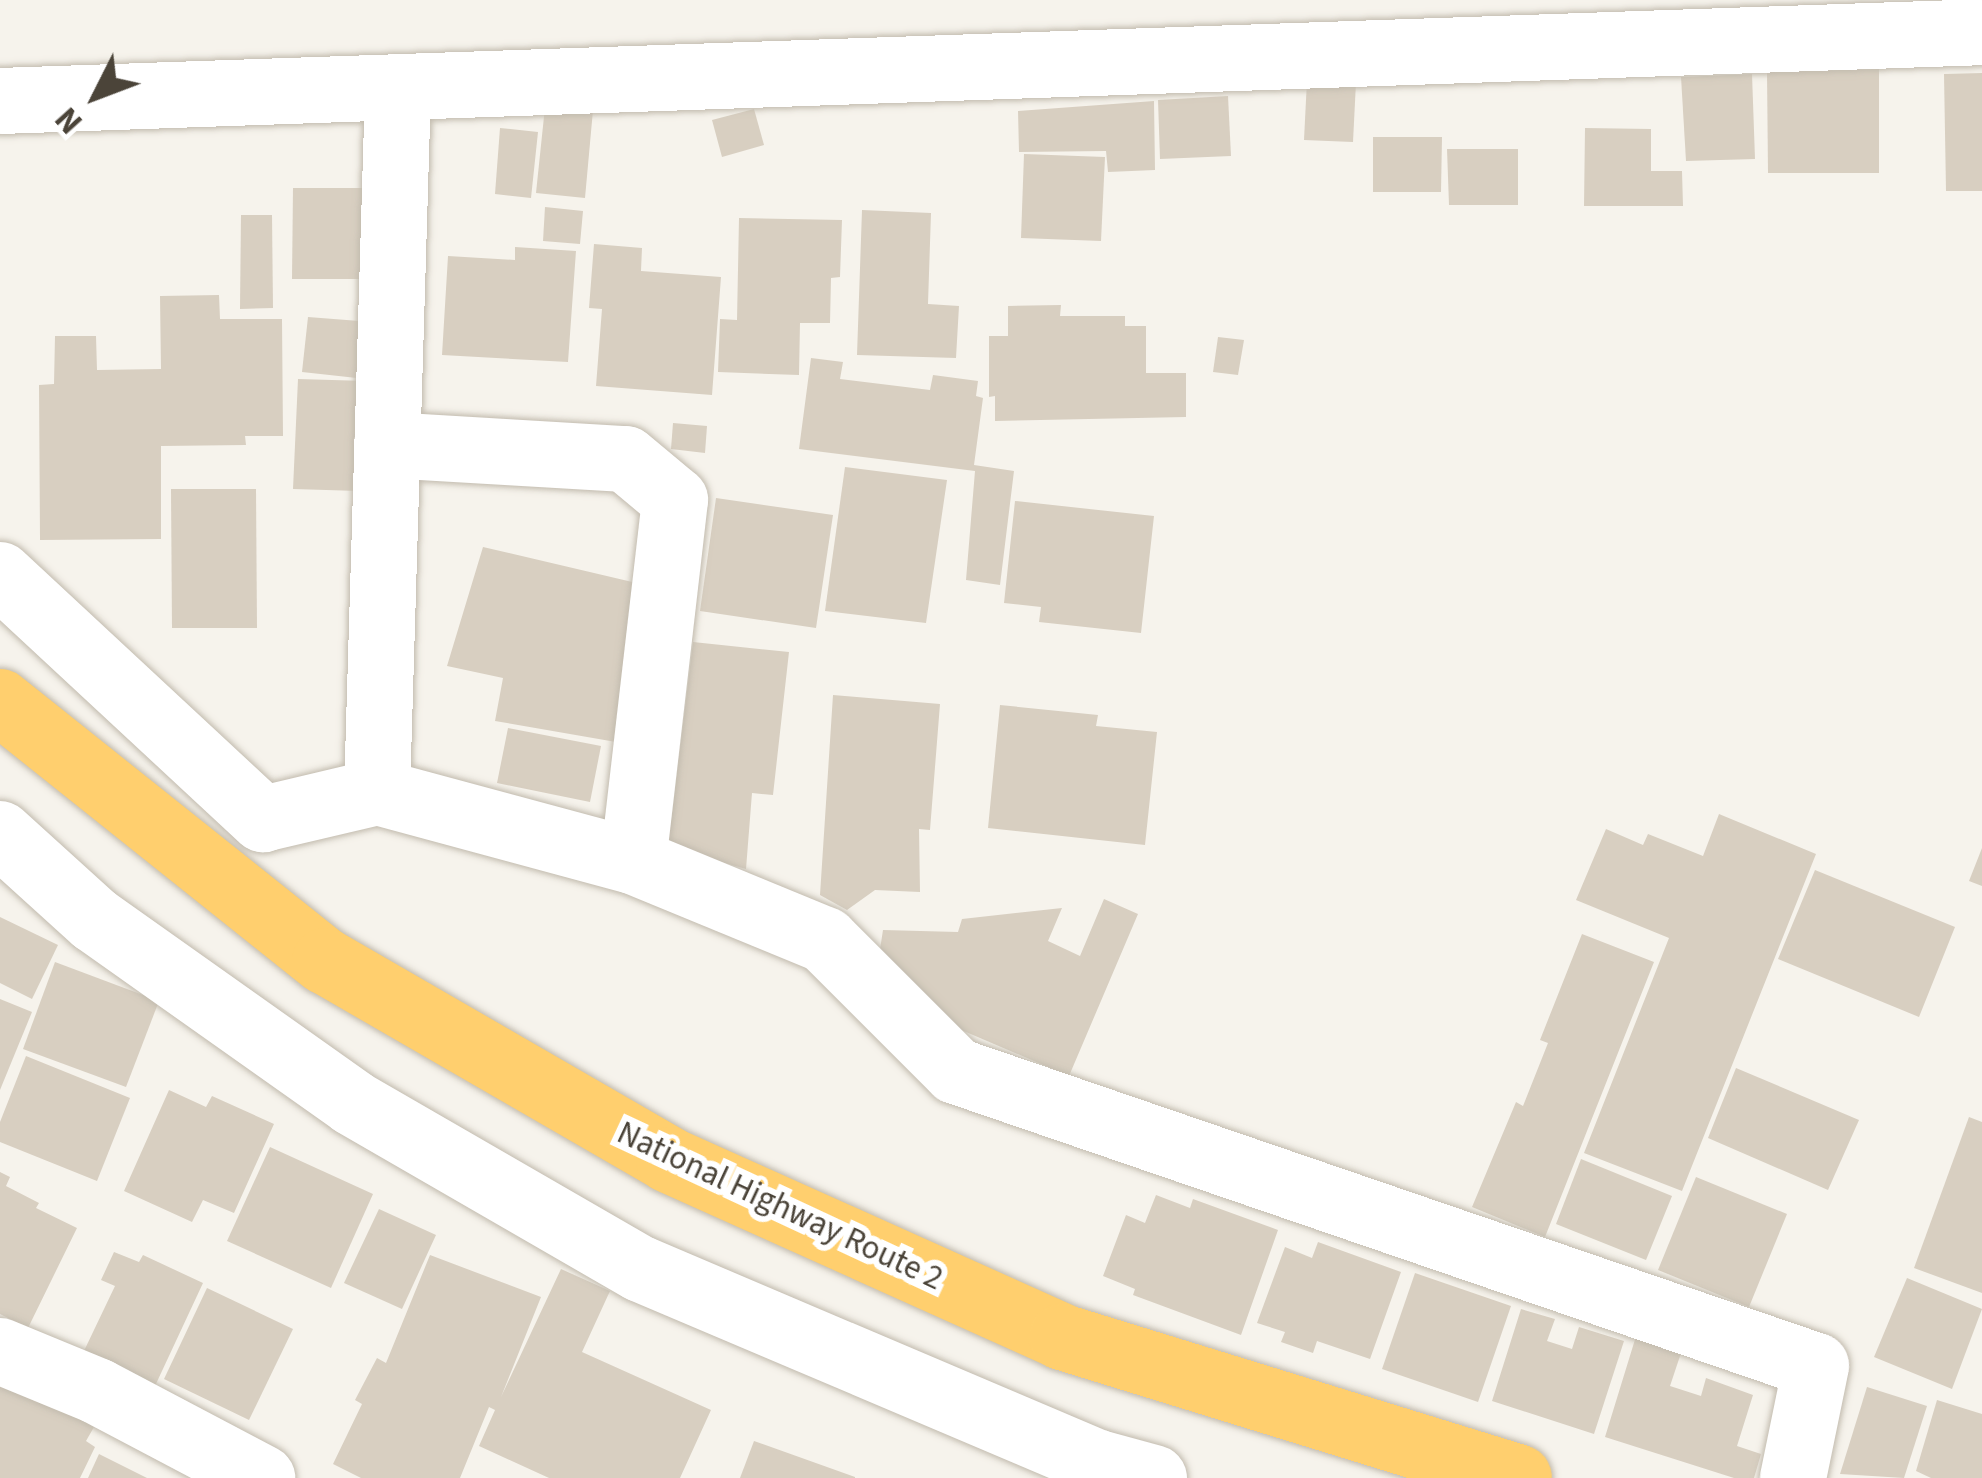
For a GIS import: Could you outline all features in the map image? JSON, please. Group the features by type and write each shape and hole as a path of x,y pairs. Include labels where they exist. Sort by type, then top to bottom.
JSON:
{"highway":[{"name":"National Highway Route 2","path":"0,702 325,961 669,1160 1062,1337 1519,1478"}],"street":[{"path":"0,101 398,90 840,68 1982,32"},
{"path":"376,792 398,90"},
{"path":"387,445 626,460 675,500 633,861"},
{"path":"0,575 263,819 376,792 633,861 825,940 956,1071 1816,1366 1793,1478"},
{"path":"0,834 95,920 353,1102 640,1269 1099,1463 1154,1478"},
{"path":"0,1351 97,1391 262,1478"}],"building":[{"path":"1879,69 1879,173 1768,173 1767,72"},
{"path":"1982,73 1982,191 1946,191 1944,74"},
{"path":"1752,74 1755,159 1686,161 1681,77"},
{"path":"1307,80 1356,82 1353,142 1304,140"},
{"path":"1228,96 1231,156 1160,159 1158,100"},
{"path":"1154,101 1155,170 1108,172 1106,151 1019,152 1018,111"},
{"path":"545,107 593,110 585,198 536,193"},
{"path":"754,109 764,145 722,157 712,120"},
{"path":"500,128 538,132 531,198 495,194"},
{"path":"1585,128 1651,129 1651,171 1682,171 1683,206 1584,206"},
{"path":"1373,137 1442,137 1441,192 1373,192"},
{"path":"1447,149 1518,149 1518,205 1449,205"},
{"path":"1024,154 1105,157 1101,241 1021,238"},
{"path":"293,188 373,188 372,279 292,279"},
{"path":"545,207 583,211 580,244 543,241"},
{"path":"862,210 931,213 928,304 959,306 956,358 857,355"},
{"path":"241,215 272,215 273,308 240,309"},
{"path":"739,218 842,220 840,277 831,278 830,323 800,323 799,375 718,372 720,319 737,320"},
{"path":"594,244 642,248 641,271 721,277 712,395 596,386 602,309 589,308"},
{"path":"515,247 576,251 568,362 442,355 448,256 515,260"},
{"path":"219,295 220,319 282,319 283,436 245,436 246,445 161,446 161,539 40,540 39,385 54,384 55,336 96,336 97,370 161,369 160,296"},
{"path":"1061,305 1060,316 1125,316 1125,326 1146,326 1146,373 1186,373 1186,417 995,421 995,396 989,397 989,336 1008,336 1008,306"},
{"path":"308,317 372,322 366,379 302,372"},
{"path":"1218,337 1244,340 1238,375 1213,372"},
{"path":"811,358 843,362 840,379 930,390 933,375 978,381 976,396 983,398 974,465 1014,471 1000,585 966,580 975,471 799,449"},
{"path":"298,379 366,381 359,491 293,489"},
{"path":"673,423 707,426 705,453 671,449"},
{"path":"845,467 947,480 926,623 825,611"},
{"path":"171,489 256,489 257,628 172,628"},
{"path":"716,498 833,515 816,628 700,611"},
{"path":"1015,501 1154,516 1141,633 1039,622 1041,607 1004,603"},
{"path":"483,547 645,585 616,742 495,721 503,678 447,666"},
{"path":"693,642 789,652 773,795 752,793 746,869 668,847"},
{"path":"833,695 940,704 930,830 919,829 920,892 875,890 847,910 820,895"},
{"path":"1000,705 1098,715 1096,726 1157,732 1145,845 988,828"},
{"path":"508,728 601,746 590,802 497,783"},
{"path":"1719,814 1816,854 1682,1191 1584,1153 1669,938 1576,900 1606,829 1643,845 1648,834 1703,856"},
{"path":"1982,848 1982,886 1969,881"},
{"path":"1815,870 1955,927 1919,1017 1778,959"},
{"path":"1104,899 1138,914 1069,1076 924,1014 879,956 883,930 958,932 962,919 1062,908 1048,941 1080,956"},
{"path":"0,917 58,945 32,999 0,983"},
{"path":"1582,934 1654,962 1545,1237 1472,1207 1516,1102 1523,1106 1548,1043 1540,1040"},
{"path":"55,962 159,1001 126,1087 23,1049"},
{"path":"0,999 32,1012 0,1090"},
{"path":"26,1056 130,1098 97,1181 0,1142 0,1122"},
{"path":"1736,1068 1859,1120 1828,1190 1708,1138"},
{"path":"169,1090 206,1107 212,1096 274,1124 234,1213 203,1200 192,1222 124,1191"},
{"path":"1969,1117 1982,1122 1982,1293 1914,1268"},
{"path":"270,1147 373,1194 331,1288 227,1241"},
{"path":"1581,1159 1672,1196 1646,1260 1556,1224"},
{"path":"0,1172 10,1177 6,1186 39,1203 36,1208 77,1228 28,1328 0,1314"},
{"path":"1696,1177 1787,1214 1749,1307 1658,1270"},
{"path":"1156,1195 1190,1208 1193,1199 1278,1230 1241,1335 1133,1295 1135,1289 1103,1276 1126,1215 1145,1223"},
{"path":"379,1209 436,1235 402,1309 344,1283"},
{"path":"1318,1242 1401,1272 1370,1359 1317,1341 1313,1353 1281,1342 1285,1332 1257,1323 1285,1247 1312,1258"},
{"path":"114,1252 139,1262 143,1255 203,1283 155,1386 83,1353 115,1286 101,1280"},
{"path":"430,1255 541,1297 501,1397 561,1269 610,1291 582,1352 711,1410 680,1478 549,1478 479,1446 495,1410 489,1407 460,1478 361,1478 333,1464 362,1404 355,1400 377,1358 386,1363"},
{"path":"1415,1273 1511,1306 1478,1402 1382,1369"},
{"path":"1907,1278 1982,1309 1952,1389 1874,1357"},
{"path":"207,1288 293,1329 249,1420 164,1379"},
{"path":"1521,1309 1555,1319 1547,1341 1572,1349 1579,1327 1624,1341 1594,1434 1492,1401"},
{"path":"1637,1333 1683,1347 1670,1386 1701,1396 1706,1378 1753,1395 1737,1446 1761,1454 1754,1478 1734,1478 1605,1437"},
{"path":"0,1367 94,1427 86,1441 95,1447 80,1478 0,1478"},
{"path":"1867,1387 1927,1406 1904,1478 1840,1474"},
{"path":"1937,1400 1982,1414 1982,1478 1931,1478 1916,1471"},
{"path":"754,1441 855,1477 855,1478 740,1478"},
{"path":"99,1454 147,1478 88,1478"}]}
